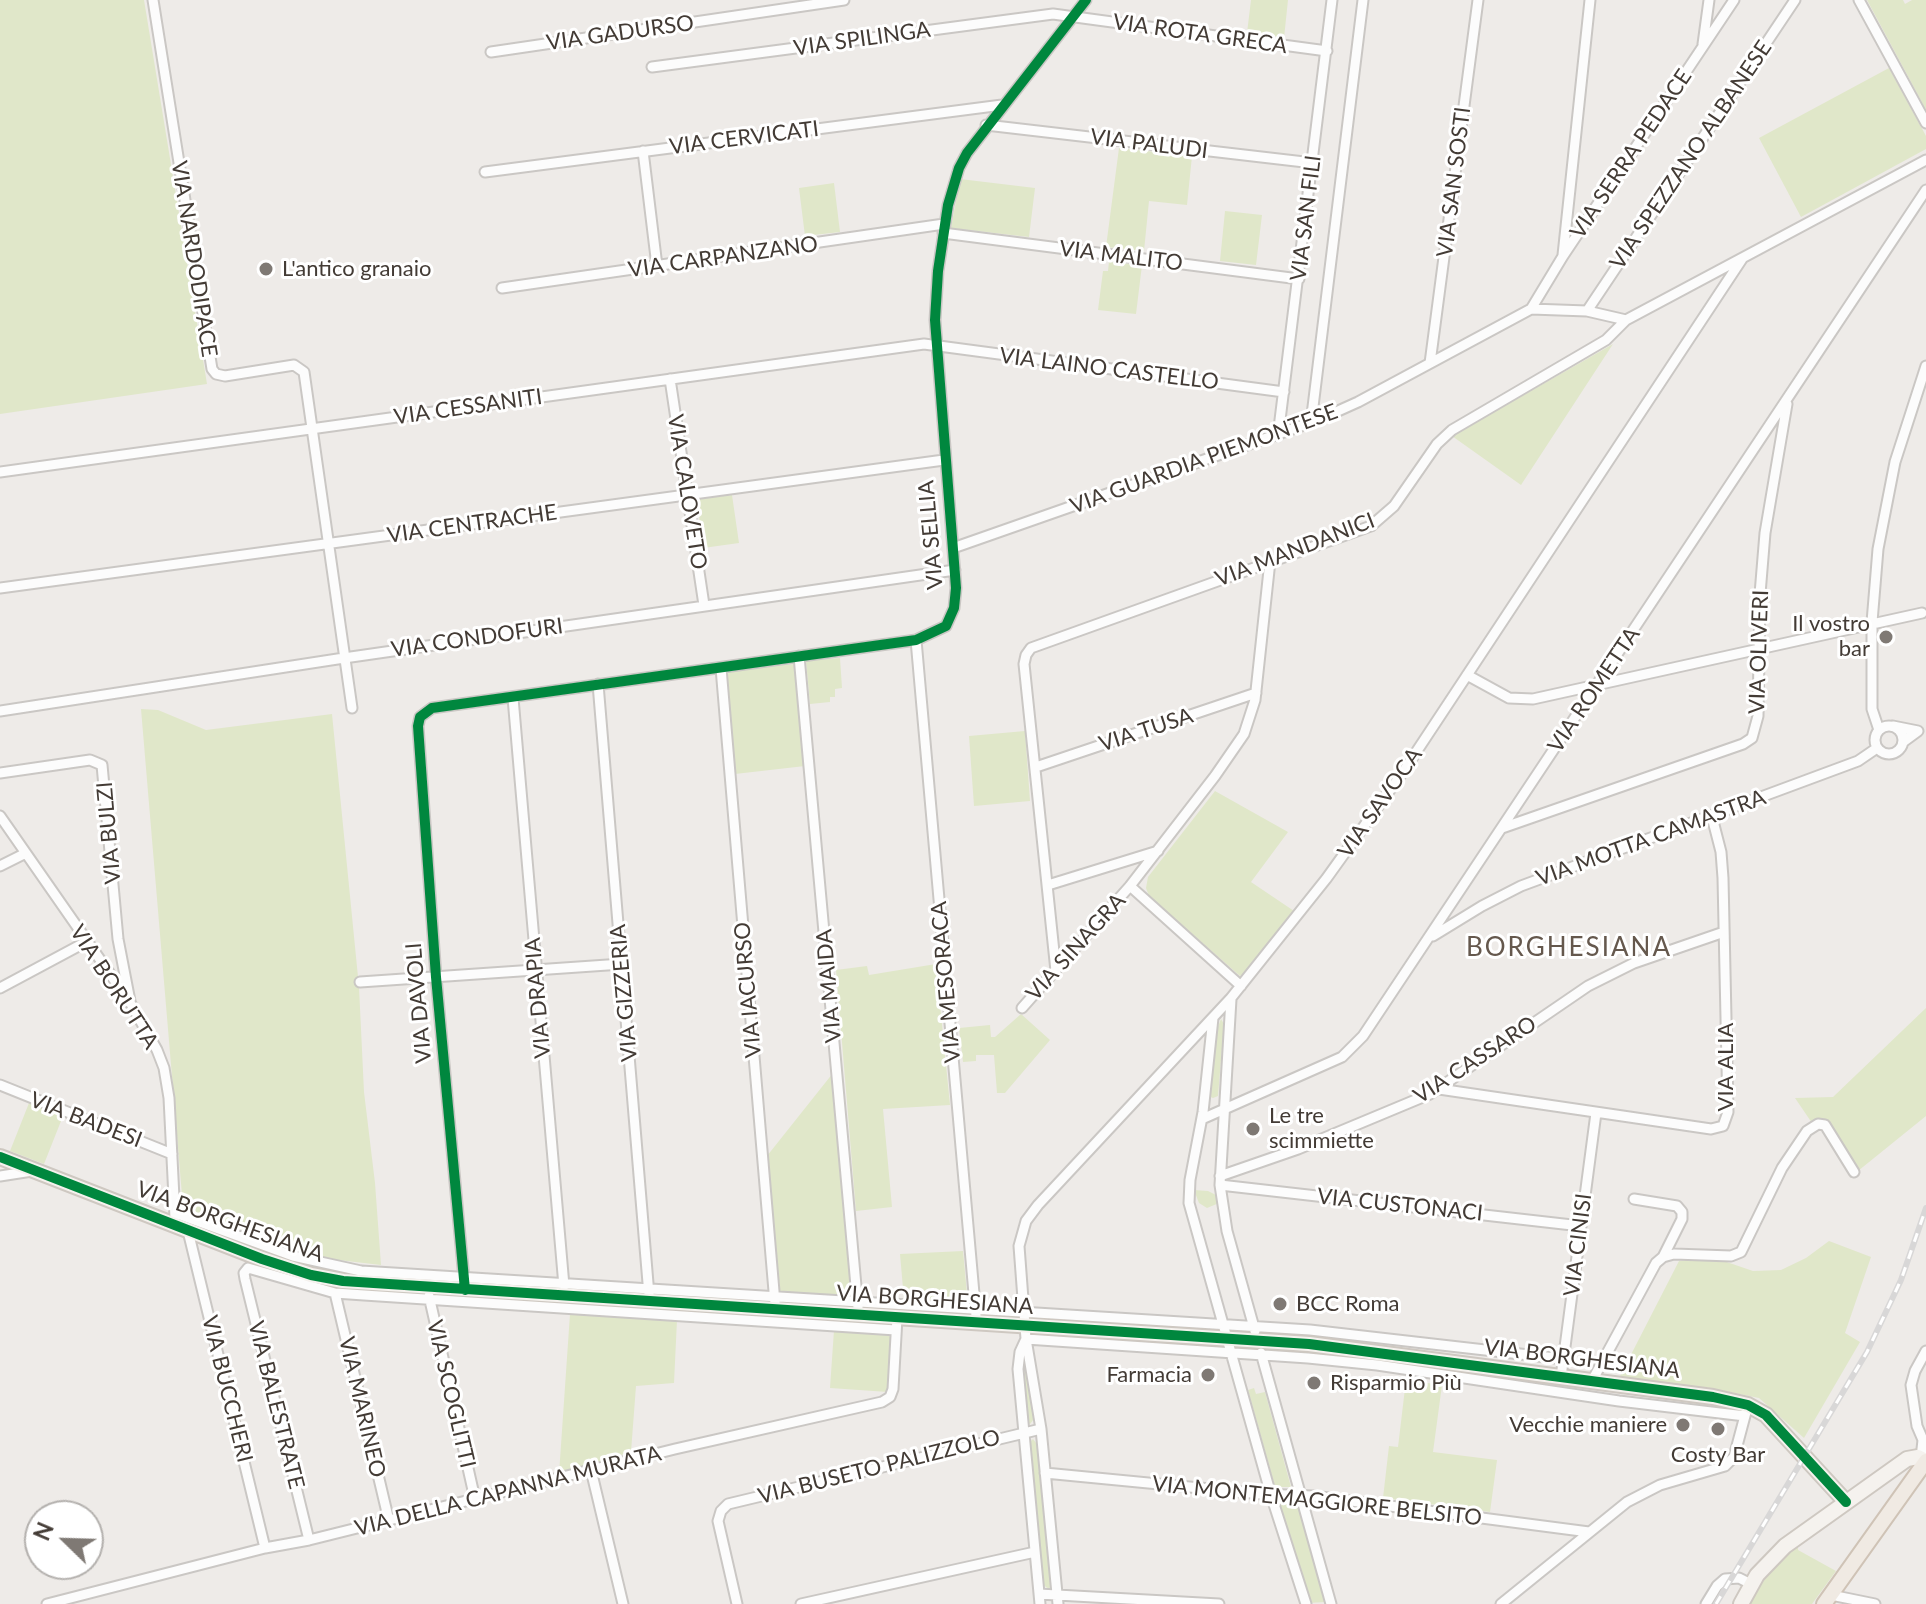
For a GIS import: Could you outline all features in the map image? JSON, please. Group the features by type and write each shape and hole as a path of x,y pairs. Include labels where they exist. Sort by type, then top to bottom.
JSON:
{"main road":[{"path":"1828,1599 1924,1456"}],"street":[{"name":"VIA NARDODIPACE","path":"153,0 212,369 216,374 225,376 289,365 301,367 305,375 352,708"},
{"name":"VIA GADURSO","path":"491,52 844,0"},
{"name":"VIA SELLIA","path":"422,714 432,708 916,640 939,631 950,620 956,602 955,570 935,347 935,296 944,229 959,168 986,125 1086,0"},
{"name":"VIA SAN FILI","path":"1278,436 1332,0"},
{"name":"VIA SAN FILI","path":"1311,423 1363,0"},
{"name":"VIA SAN SOSTI","path":"1430,363 1478,0"},
{"path":"1563,256 1590,0"},
{"path":"1703,45 1709,0"},
{"name":"VIA SERRA PEDACE","path":"1531,309 1734,0"},
{"name":"VIA SPEZZANO ALBANESE","path":"1587,311 1795,0"},
{"path":"1859,0 1926,123"},
{"name":"VIA SPILINGA","path":"652,67 1043,15 1073,17"},
{"name":"VIA ROTA GRECA","path":"1073,17 1327,51"},
{"name":"VIA CERVICATI","path":"485,172 1002,105"},
{"name":"VIA PALUDI","path":"986,125 1313,163"},
{"path":"643,151 657,266"},
{"name":"VIA MANDANICI","path":"1056,971 1024,664 1031,648 1362,530 1381,520 1446,435 1603,343 1626,320 1926,160"},
{"name":"VIA ROMETTA","path":"1202,1119 1338,1059 1353,1049 1430,938 1926,190"},
{"name":"VIA CARPANZANO","path":"502,288 944,229"},
{"name":"VIA MALITO","path":"944,229 1299,279"},
{"name":"VIA SAVOCA","path":"1026,1326 1019,1246 1023,1226 1029,1216 1231,998 1347,852 1742,259"},
{"name":"VIA GUARDIA PIEMONTESE","path":"953,548 1311,423 1349,407 1531,309"},
{"path":"1531,309 1587,311 1626,320"},
{"name":"VIA CESSANITI","path":"0,472 924,344 935,347"},
{"name":"VIA LAINO CASTELLO","path":"935,347 1284,392"},
{"path":"1922,731 1903,742 1895,753 1885,754 1877,748 1875,739 1879,730 1872,709 1872,622 1876,561 1885,508 1905,427 1926,366"},
{"name":"VIA CALOVETO","path":"670,379 704,605"},
{"name":"VIA OLIVERI","path":"1502,828 1749,740 1755,731 1765,533 1789,397"},
{"name":"VIA CENTRACHE","path":"0,588 944,460"},
{"name":"VIA SINAGRA","path":"1022,1008 1130,886 1236,747 1251,718 1256,693 1270,561"},
{"name":"VIA CONDOFURI","path":"0,711 955,570"},
{"path":"1467,675 1504,697 1518,700 1538,698 1922,613"},
{"name":"VIA MESORACA","path":"916,640 976,1316"},
{"name":"VIA MAIDA","path":"799,656 858,1309"},
{"name":"VIA IACURSO","path":"721,668 775,1304"},
{"name":"VIA GIZZERIA","path":"598,684 649,1296"},
{"name":"VIA TUSA","path":"1036,767 1256,693"},
{"name":"VIA DRAPIA","path":"513,698 565,1290"},
{"name":"VIA DAVOLI","path":"422,714 418,726 436,977 464,1284"},
{"path":"1879,730 1893,726 1922,731"},
{"path":"1893,726 1901,732 1903,742"},
{"name":"VIA MOTTA CAMASTRA","path":"1430,938 1521,886 1858,761 1877,748"},
{"name":"VIA BULZI","path":"0,773 90,760 102,765 118,939 131,1004"},
{"name":"VIA BORUTTA","path":"0,816 131,1004 164,1068 179,1223"},
{"name":"VIA ALIA","path":"1439,1089 1720,1128 1728,1112 1724,932 1722,860 1712,817"},
{"path":"1048,885 1158,851"},
{"path":"0,866 24,854"},
{"path":"1130,886 1241,986"},
{"name":"VIA CASSARO","path":"1220,1180 1389,1113 1439,1089 1559,1004 1597,981 1639,961 1724,932"},
{"path":"0,988 86,942"},
{"path":"360,982 622,964"},
{"path":"1231,998 1220,1180 1227,1231 1331,1604"},
{"path":"1213,1018 1189,1203 1271,1495 1306,1604"},
{"name":"VIA BADESI","path":"0,1085 172,1154"},
{"name":"VIA CINISI","path":"1561,1377 1596,1113"},
{"path":"1663,1257 1701,1253 1731,1256 1741,1252 1786,1162 1803,1135 1818,1124 1828,1129 1854,1172"},
{"name":"VIA BORGHESIANA","path":"0,1157 311,1275 976,1316 1026,1326 1358,1349 1592,1381 1746,1410 1775,1422 1846,1502"},
{"path":"0,1176 36,1171"},
{"name":"VIA CUSTONACI","path":"1220,1180 1581,1226"},
{"path":"1592,1381 1682,1219 1682,1212 1677,1206 1634,1199"},
{"name":"VIA BORGHESIANA","path":"179,1223 428,1294 464,1284"},
{"name":"VIA BUCCHERI","path":"179,1223 265,1548"},
{"name":"VIA BORGHESIANA","path":"246,1270 253,1267 335,1293 428,1294 897,1324 976,1316"},
{"name":"VIA BALESTRATE","path":"246,1270 245,1279 309,1540"},
{"name":"VIA MARINEO","path":"335,1293 389,1521"},
{"name":"VIA SCOGLITTI","path":"428,1294 475,1499"},
{"name":"VIA BORGHESIANA","path":"858,1309 897,1324"},
{"name":"VIA DELLA CAPANNA MURATA","path":"47,1604 265,1548 884,1401 893,1389 897,1324"},
{"path":"1026,1326 1041,1429 1058,1599"},
{"path":"1026,1326 1018,1360 1039,1599 1219,1604"},
{"name":"VIA BORGHESIANA","path":"1258,1341 1337,1332 1564,1359"},
{"name":"VIA BORGHESIANA","path":"1258,1341 1377,1365 1619,1401 1701,1402"},
{"path":"1741,1604 1766,1562 1780,1549 1907,1459 1924,1456 1911,1385 1926,1351"},
{"path":"1501,1604 1627,1502 1648,1490 1725,1466 1734,1457 1746,1410"},
{"name":"VIA BUSETO PALIZZOLO","path":"737,1604 719,1525 721,1511 733,1502 1041,1429"},
{"path":"591,1470 623,1604"},
{"name":"VIA MONTEMAGGIORE BELSITO","path":"1045,1473 1271,1495 1302,1495 1589,1532"},
{"path":"801,1604 1035,1552"},
{"path":"1706,1604 1725,1579 1739,1578 1751,1584"},
{"path":"1828,1599 1875,1604"}],"green space":[{"path":"0,0 144,0 207,384 0,414"},
{"path":"1251,0 1288,0 1284,38 1247,33"},
{"path":"1867,0 1903,0 1905,4 1912,0 1926,0 1926,110"},
{"path":"1889,68 1926,136 1926,149 1801,217 1759,138"},
{"path":"1119,148 1192,156 1187,205 1149,201 1144,251 1106,247"},
{"path":"960,179 1035,188 1029,237 951,228"},
{"path":"834,183 840,232 805,236 799,188"},
{"path":"1225,211 1262,215 1256,265 1220,261"},
{"path":"1109,262 1142,265 1136,314 1098,310 1103,271 1108,271"},
{"path":"1613,344 1521,485 1452,436"},
{"path":"732,495 739,543 703,548 697,499"},
{"path":"840,658 842,688 835,689 835,697 830,697 830,702 810,704 806,661"},
{"path":"794,664 805,766 735,774 724,671"},
{"path":"141,709 158,710 206,730 332,714 359,987 364,1092 381,1265 330,1259 294,1249 183,1207"},
{"path":"1025,731 1030,801 974,806 969,736"},
{"path":"1215,791 1288,832 1251,882 1294,911 1246,973 1240,976 1149,896 1146,888 1148,877"},
{"path":"936,964 950,1105 883,1109 892,1207 856,1211 836,970 867,966 869,975"},
{"path":"1926,1008 1926,1116 1858,1171 1825,1122 1812,1123 1795,1098 1833,1097"},
{"path":"1021,1014 1050,1040 1005,1093 997,1093 994,1055 976,1055 976,1061 963,1062 959,1028 990,1025 991,1037 995,1037"},
{"path":"1221,1019 1224,1024 1218,1096 1213,1098 1208,1096 1216,1032"},
{"path":"833,1073 854,1298 780,1291 767,1156"},
{"path":"29,1103 63,1116 44,1164 10,1151"},
{"path":"1194,1190 1216,1195 1219,1203 1207,1208 1199,1203"},
{"path":"1829,1241 1871,1257 1845,1333 1860,1342 1804,1438 1759,1398 1710,1388 1619,1378 1679,1261 1712,1257 1753,1271 1781,1270 1806,1258"},
{"path":"963,1251 968,1304 904,1300 900,1254"},
{"path":"570,1314 677,1320 674,1383 636,1386 631,1452 559,1474"},
{"path":"834,1330 892,1334 888,1392 830,1388"},
{"path":"1027,1354 1034,1419 1030,1424 1021,1355"},
{"path":"1406,1380 1442,1385 1433,1452 1497,1460 1490,1512 1383,1498 1389,1446 1398,1447"},
{"path":"1254,1388 1256,1394 1265,1392 1291,1487 1275,1487 1248,1390"},
{"path":"1033,1439 1037,1444 1052,1584 1049,1589 1043,1585 1029,1443"},
{"path":"1296,1497 1325,1602 1308,1603 1276,1498"},
{"path":"1798,1544 1798,1550 1836,1571 1812,1604 1745,1604 1761,1575"}],"railway":[{"path":"1716,1604 1867,1352 1901,1280 1926,1208"}],"cycle path":[{"path":"465,1290 436,977 418,726 420,717 432,708 916,640 946,626 954,608 956,588 935,320 938,271 948,205 967,153 1086,0"},
{"path":"0,1157 262,1259 311,1275 343,1281 1309,1344 1713,1397 1748,1405 1766,1415 1846,1502"}],"place":[{"name":"L'antico granaio","path":"266,269"},
{"name":"Il vostro bar","path":"1886,637"},
{"name":"Le tre scimmiette","path":"1253,1129"},
{"name":"BCC Roma","path":"1280,1304"},
{"name":"Farmacia","path":"1208,1375"},
{"name":"Risparmio Più","path":"1314,1383"},
{"name":"Vecchie maniere","path":"1683,1425"},
{"name":"Costy Bar","path":"1718,1429"}],"district":[{"name":"BORGHESIANA","path":"1569,948"}]}
